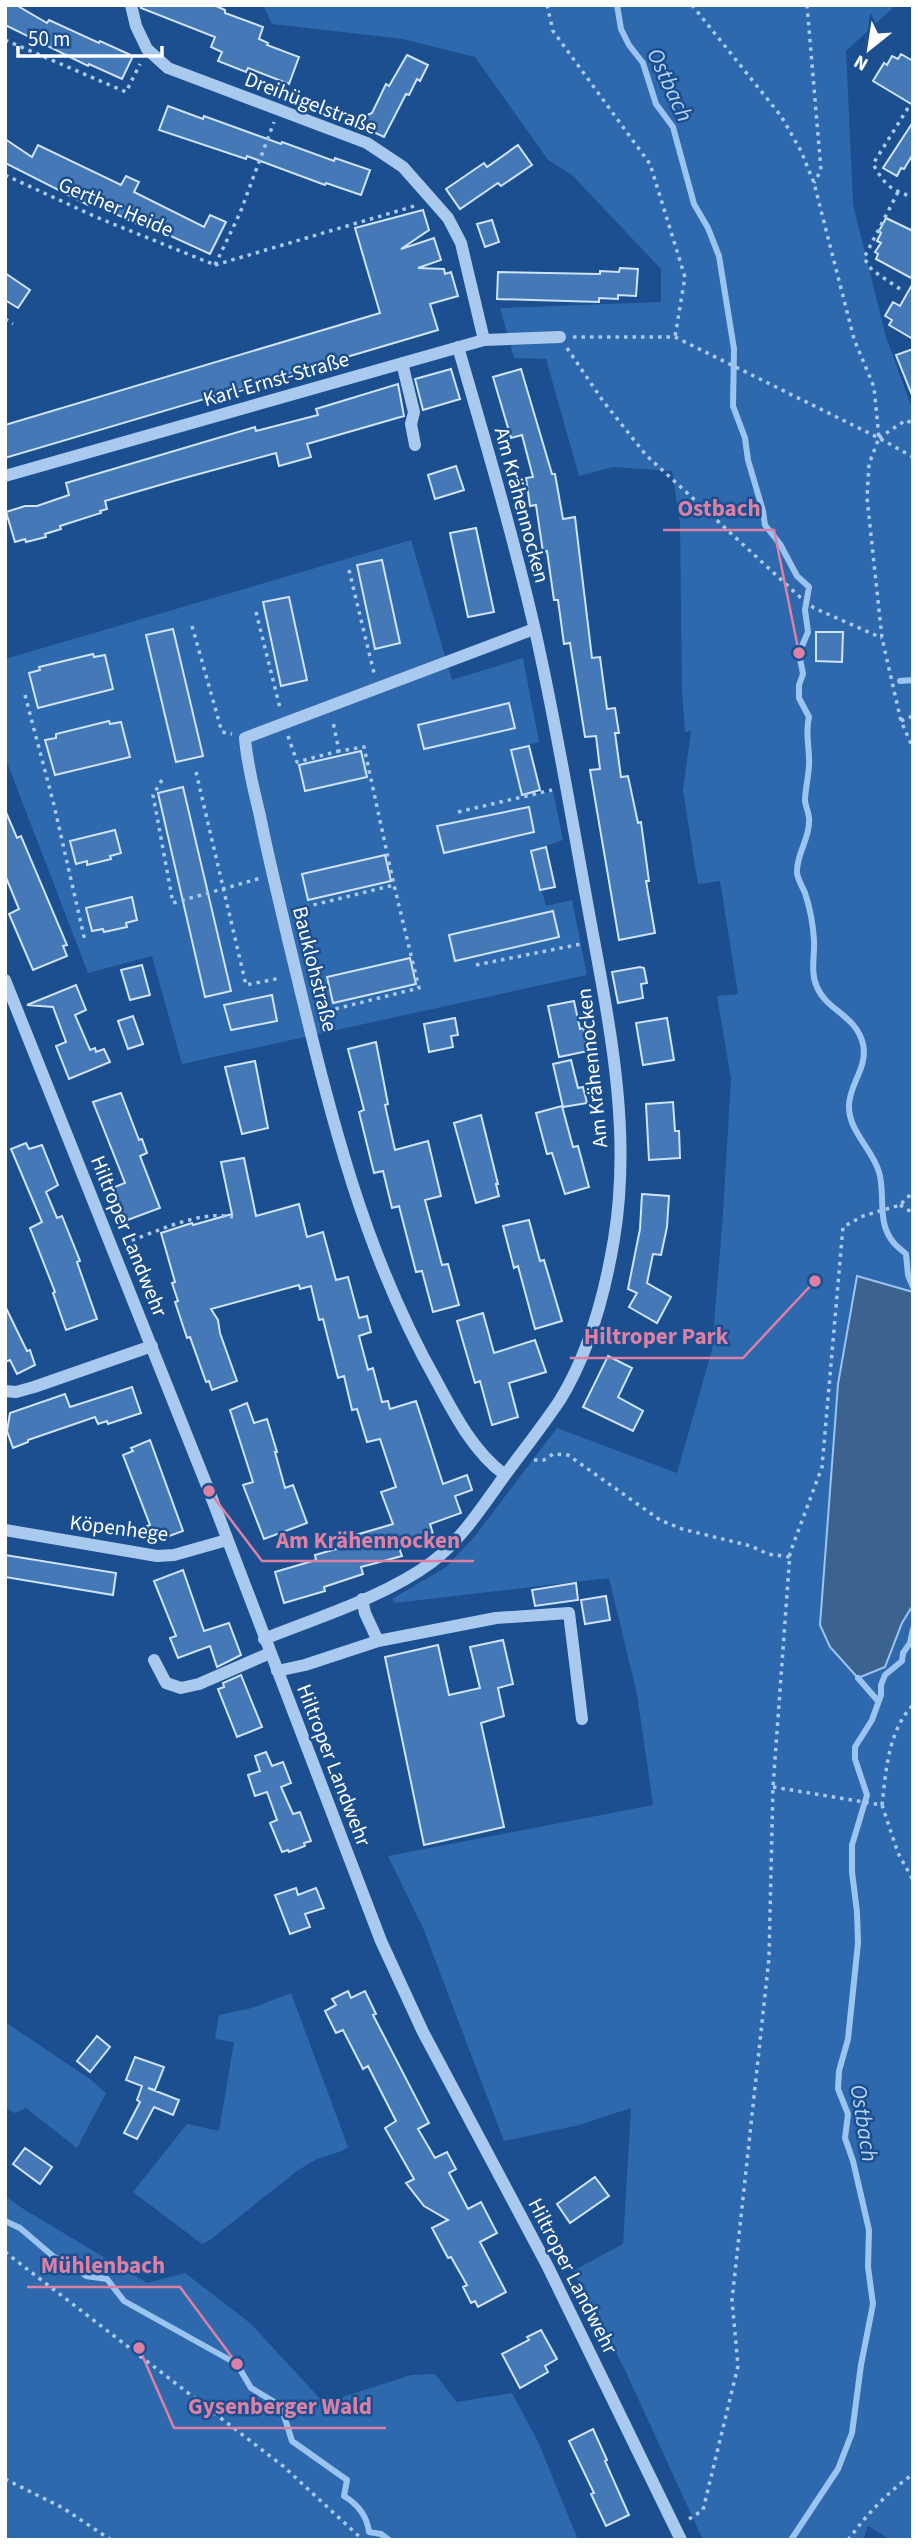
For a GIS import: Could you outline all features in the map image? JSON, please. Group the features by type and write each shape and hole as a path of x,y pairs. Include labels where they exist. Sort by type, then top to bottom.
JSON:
{"street":[{"name":"Dreihügelstraße","path":"131,5 136,26 147,49 168,68 367,143 403,167 448,218 461,243 484,340"},
{"name":"Karl-Ernst-Straße","path":"5,476 484,340 560,337"},
{"name":"Am Krähennocken","path":"264,1639 408,1578 433,1561 459,1537 562,1397 583,1354 602,1296 614,1238 621,1166 618,1089 602,977 534,629 509,526 458,347"},
{"path":"402,363 414,412 411,424 415,445"},
{"path":"245,738 534,629"},
{"name":"Bauklohstraße","path":"245,738 247,759 273,875 329,1107 373,1248 394,1299 457,1419 488,1462 505,1475"},
{"name":"Hiltroper Landwehr","path":"5,980 152,1346 381,1941 418,2021 548,2267 678,2534"},
{"path":"5,1391 16,1392 34,1387 152,1346"},
{"name":"Köpenhege","path":"5,1530 157,1556 174,1555 227,1540"},
{"path":"362,1599 365,1614 378,1641"},
{"path":"277,1671 305,1665 378,1641 496,1618 569,1613 582,1719"},
{"path":"154,1660 166,1683 181,1688 199,1684 270,1653"}],"path":[{"path":"547,5 553,31 650,164 685,277 675,337"},
{"path":"692,5 781,116 802,151 814,183 854,339 874,387 879,438 869,464 867,498 883,638 901,721 913,748"},
{"path":"807,5 821,170 814,183"},
{"path":"5,40 126,92 147,49"},
{"path":"908,108 873,164 884,183 913,197"},
{"path":"215,265 240,213 278,111"},
{"name":"Gerther Heide","path":"5,175 96,217 215,265"},
{"path":"898,192 864,258 872,270 900,289"},
{"path":"215,265 434,200"},
{"path":"5,319 13,324"},
{"path":"560,337 675,337 913,457"},
{"path":"560,337 603,401 646,455 801,598 814,608 883,638"},
{"path":"879,438 906,420 913,424"},
{"path":"349,570 377,687"},
{"path":"256,612 284,724 297,762 364,747 419,988 307,1017"},
{"path":"192,626 222,732 245,738"},
{"path":"25,695 54,805 85,941"},
{"path":"329,706 340,751"},
{"path":"901,721 913,716"},
{"path":"196,772 246,985 297,975"},
{"path":"162,780 153,795 173,903 273,875"},
{"path":"458,812 566,787"},
{"path":"282,913 394,885"},
{"path":"476,965 594,941"},
{"path":"678,2534 703,2510 738,2366 732,2300 769,1958 772,1787 790,1557 822,1467 843,1227 863,1216 900,1205 913,1192"},
{"path":"900,1205 913,1213"},
{"path":"112,1247 192,1220 220,1214 233,1217"},
{"path":"520,1455 536,1461 544,1460 552,1454 568,1455 660,1520 682,1529 751,1546 768,1554 790,1557"},
{"path":"913,1705 898,1726 889,1755 881,1805 898,1853 913,1880"},
{"path":"772,1787 881,1805"},
{"path":"5,2252 283,2466 363,2540"},
{"path":"848,2540 878,2502 913,2474"},
{"path":"5,2479 63,2508 111,2540"}],"shaded area":[{"path":"263,5 896,5 846,51 853,204 886,337 913,411 913,2540 891,2540 868,2526 863,2540 703,2540 625,2370 573,2271 623,2244 631,2108 579,2125 504,2141 423,1928 388,1856 653,1805 637,1694 609,1578 395,1603 392,1599 446,1567 475,1536 557,1428 677,1473 712,1350 731,1079 717,996 738,994 720,881 698,884 683,791 691,731 685,732 680,524 672,471 613,467 579,476 546,359 514,358 500,308 661,302 661,269 572,175 548,160 475,57 403,39 272,24"},
{"path":"411,540 452,680 523,658 539,742 512,750 522,794 553,792 563,840 531,851 546,906 572,900 587,975 182,1064 152,956 88,973 5,757 5,659"},
{"path":"857,1276 913,1292 913,1605 902,1623 885,1667 858,1678 830,1647 820,1625 838,1384"},
{"path":"291,1993 348,2147 317,2159 297,2171 202,2244 133,2192 187,2124 219,2131 234,2042 215,2039 219,2015 252,2008"},
{"path":"5,2022 90,2079 106,2093 77,2148 26,2108 15,2113 5,2108"},
{"path":"5,2196 147,2283 185,2273 250,2323 324,2403 411,2375 435,2374 457,2402 512,2393 539,2444 578,2540 5,2540"}],"building":[{"path":"5,5 16,5 47,23 49,20 133,56 122,79 89,64 88,66 5,25"},
{"path":"140,5 214,5 225,10 225,13 263,27 259,39 268,43 267,45 299,57 289,84 248,68 246,72 218,61 222,52 211,47 215,37 141,8"},
{"path":"901,54 913,61 913,105 873,81 884,63 887,65 892,56 898,59"},
{"path":"407,55 428,65 420,81 417,79 409,95 406,94 384,137 352,122 372,113 386,84 389,86"},
{"path":"168,106 334,161 335,158 370,170 361,195 326,183 325,185 247,156 246,159 159,130"},
{"path":"913,122 913,154 897,176 883,168"},
{"path":"5,139 32,157 38,145 121,185 126,176 139,182 134,192 204,227 210,215 226,222 210,254 90,202 88,205 5,163"},
{"path":"518,145 532,165 501,186 498,183 460,209 446,189 484,163 487,167"},
{"path":"423,210 429,230 401,249 434,238 441,260 418,268 444,269 445,274 451,272 458,296 430,304 438,330 5,458 5,425 380,313 355,228"},
{"path":"886,218 913,231 913,279 876,259 878,254 875,252 881,243 877,241 881,233 879,231"},
{"path":"492,220 499,242 485,247 477,224"},
{"path":"620,268 638,269 636,296 599,298 599,302 497,299 498,272 600,274 600,271 619,272"},
{"path":"5,273 30,290 18,308 5,300"},
{"path":"913,283 913,339 889,325 892,320 885,316 893,302 900,306"},
{"path":"913,349 913,395 912,395 896,355"},
{"path":"451,369 460,399 423,410 415,379"},
{"path":"521,369 552,474 555,474 563,519 575,517 592,658 600,657 607,709 615,708 619,733 615,733 621,777 628,776 638,823 641,822 649,881 646,881 655,933 619,940 590,770 600,769 596,736 585,737 570,643 564,644 558,600 554,600 547,551 543,552 536,505 530,506 526,478 533,477 522,435 511,438 493,377"},
{"path":"398,384 404,416 307,444 311,457 279,466 276,453 177,480 105,501 107,509 100,511 101,513 60,526 61,529 45,534 46,537 15,542 6,512 25,506 37,506 69,495 66,483 255,427 256,431 318,415 316,409"},
{"path":"456,466 464,490 435,499 428,475"},
{"path":"476,528 494,612 468,617 450,533"},
{"path":"382,560 400,643 375,649 357,565"},
{"path":"289,597 307,680 281,686 263,602"},
{"path":"173,629 203,756 176,762 146,635"},
{"path":"816,632 843,632 842,662 816,661"},
{"path":"93,654 94,657 105,655 113,689 38,708 29,673 40,670 39,667"},
{"path":"509,703 515,728 424,749 418,725"},
{"path":"109,721 110,724 121,722 130,757 55,775 45,740 56,738 56,734"},
{"path":"529,746 540,790 522,795 511,750"},
{"path":"361,751 367,777 305,791 299,765"},
{"path":"183,787 231,991 205,997 158,793"},
{"path":"529,807 534,832 444,853 437,826"},
{"path":"5,810 17,838 21,836 67,945 63,946 67,956 33,970 9,914 19,909 5,875"},
{"path":"115,830 121,853 110,856 111,859 87,865 87,861 76,864 70,841"},
{"path":"546,847 555,887 540,890 531,851"},
{"path":"385,855 391,881 308,900 302,874"},
{"path":"132,897 137,920 126,923 127,927 104,932 103,929 92,931 86,908"},
{"path":"553,911 559,937 455,961 449,935"},
{"path":"410,958 416,984 333,1003 327,977"},
{"path":"142,965 150,995 130,1000 121,970"},
{"path":"644,968 647,983 641,984 643,998 618,1003 612,972"},
{"path":"76,985 86,1010 75,1015 90,1050 95,1048 96,1052 104,1049 110,1062 69,1079 56,1046 66,1042 53,1007 27,1005"},
{"path":"272,995 277,1021 231,1030 224,1005"},
{"path":"574,1001 580,1029 584,1028 588,1051 559,1057 548,1006"},
{"path":"133,1016 143,1044 128,1049 118,1021"},
{"path":"455,1018 458,1035 451,1036 453,1047 429,1052 424,1024"},
{"path":"667,1018 674,1060 643,1065 636,1023"},
{"path":"376,1042 395,1150 428,1141 441,1196 425,1200 442,1265 448,1264 459,1305 433,1312 422,1271 416,1272 399,1206 392,1208 383,1171 374,1173 359,1112 364,1110 348,1049"},
{"path":"571,1060 578,1088 583,1087 587,1103 563,1107 553,1064"},
{"path":"255,1061 268,1128 242,1134 225,1067"},
{"path":"121,1093 139,1140 142,1139 147,1153 140,1156 160,1208 125,1221 112,1188 125,1183 93,1102"},
{"path":"673,1102 675,1131 679,1131 680,1158 649,1160 646,1104"},
{"path":"562,1106 573,1147 578,1146 589,1187 565,1194 552,1153 547,1154 536,1113"},
{"path":"481,1115 499,1196 476,1203 454,1123"},
{"path":"26,1143 29,1149 42,1145 58,1185 46,1192 57,1218 62,1216 80,1261 77,1262 97,1319 66,1330 53,1293 55,1292 30,1228 42,1222 11,1149"},
{"path":"244,1158 256,1216 299,1204 307,1237 323,1232 336,1280 348,1277 359,1318 367,1316 371,1332 359,1336 368,1370 373,1368 382,1402 388,1401 390,1409 416,1401 443,1484 467,1475 472,1490 455,1496 461,1513 430,1524 433,1534 398,1545 402,1556 361,1567 363,1574 324,1587 325,1591 284,1603 275,1572 316,1560 315,1555 354,1544 352,1536 393,1524 381,1492 396,1487 380,1439 367,1442 357,1409 352,1410 344,1376 338,1378 323,1319 319,1320 311,1286 300,1289 299,1285 211,1309 218,1320 237,1381 212,1390 209,1381 206,1382 175,1302 178,1301 172,1283 175,1282 161,1233 232,1214 221,1162"},
{"path":"642,1194 669,1196 667,1227 661,1255 653,1254 647,1283 671,1297 657,1323 629,1307 637,1293 628,1289 640,1229"},
{"path":"529,1220 540,1261 544,1260 562,1321 535,1329 518,1266 514,1268 503,1226"},
{"path":"5,1306 27,1351 30,1350 35,1365 17,1374 10,1360 5,1362"},
{"path":"483,1313 494,1353 535,1340 546,1372 509,1383 518,1417 492,1425 480,1381 475,1383 457,1321"},
{"path":"608,1356 632,1368 618,1397 643,1411 633,1431 583,1407"},
{"path":"132,1387 141,1413 108,1424 107,1421 98,1424 95,1417 28,1440 13,1448 7,1431 10,1413 65,1394 70,1407"},
{"path":"247,1403 254,1423 267,1419 285,1488 293,1485 307,1523 264,1539 243,1485 253,1482 230,1410"},
{"path":"150,1440 183,1531 153,1542 147,1526 150,1525 123,1455 133,1451 131,1448"},
{"path":"5,1555 116,1573 113,1595 5,1577"},
{"path":"183,1570 204,1631 229,1623 241,1655 217,1667 210,1646 178,1658 170,1638 176,1636 154,1581"},
{"path":"576,1583 578,1600 535,1606 532,1590"},
{"path":"606,1596 610,1620 585,1624 581,1600"},
{"path":"503,1640 513,1684 498,1688 504,1716 481,1723 504,1827 424,1845 385,1657 438,1645 449,1695 480,1688 470,1647"},
{"path":"241,1675 262,1727 237,1737 218,1689 224,1687 223,1683"},
{"path":"266,1752 272,1766 283,1762 291,1783 281,1787 293,1814 300,1812 311,1841 289,1852 282,1852 270,1823 277,1820 267,1792 255,1796 248,1775 260,1771 255,1756"},
{"path":"296,1888 298,1895 316,1888 324,1908 305,1914 310,1927 290,1934 275,1895"},
{"path":"348,1991 351,1998 365,1991 376,2014 373,2015 429,2123 418,2129 435,2158 447,2152 456,2169 449,2173 468,2209 481,2202 497,2233 480,2242 506,2292 478,2307 475,2301 471,2303 463,2287 467,2285 432,2228 448,2220 424,2206 406,2183 414,2179 385,2128 396,2121 368,2066 363,2069 343,2030 336,2033 325,2011 336,2005 332,1999"},
{"path":"97,2036 110,2047 90,2072 77,2061"},
{"path":"135,2057 164,2067 155,2090 148,2088 179,2100 173,2115 154,2107 137,2139 124,2133 140,2102 137,2100 142,2086 126,2080"},
{"path":"25,2148 52,2167 40,2184 13,2164"},
{"path":"595,2177 609,2196 570,2223 557,2204"},
{"path":"541,2330 557,2359 545,2366 548,2372 520,2388 502,2354 529,2340 527,2337"},
{"path":"593,2429 629,2515 606,2526 591,2494 594,2493 569,2441"}],"waterway":[{"name":"Ostbach","path":"617,5 621,29 643,63 656,104 673,127 694,204 708,228 719,256 734,349 733,406 745,438 765,525 780,544 797,576 809,587 805,610 808,632 799,653 803,674 799,685 799,698 809,717 809,764 805,801 809,819 797,873 811,916 817,987 827,1002 854,1026 863,1044 863,1060 850,1097 850,1114 856,1131 876,1163 881,1181 885,1227 894,1243 906,1254 908,1275 913,1287"},
{"path":"900,681 913,680"},
{"name":"Ostbach","path":"791,2540 838,2469 852,2433 873,2304 868,2267 869,2230 845,2138 848,2114 838,2089 839,2071 848,2039 858,1943 852,1845 867,1795 855,1759 855,1747 872,1720 885,1675 902,1661 913,1629"},
{"path":"858,1678 878,1701"},
{"path":"5,2221 20,2228 54,2257 67,2261 86,2276 107,2279 124,2301 237,2364 251,2388 281,2406 292,2441 347,2480 344,2496 361,2511 369,2532 381,2534 389,2540"}],"place":[{"name":"Ostbach","path":"799,653"},
{"name":"Hiltroper Park","path":"815,1281"},
{"name":"Am Krähennocken","path":"209,1491"},
{"name":"Gysenberger Wald","path":"139,2348"},
{"name":"Mühlenbach","path":"237,2364"}]}
